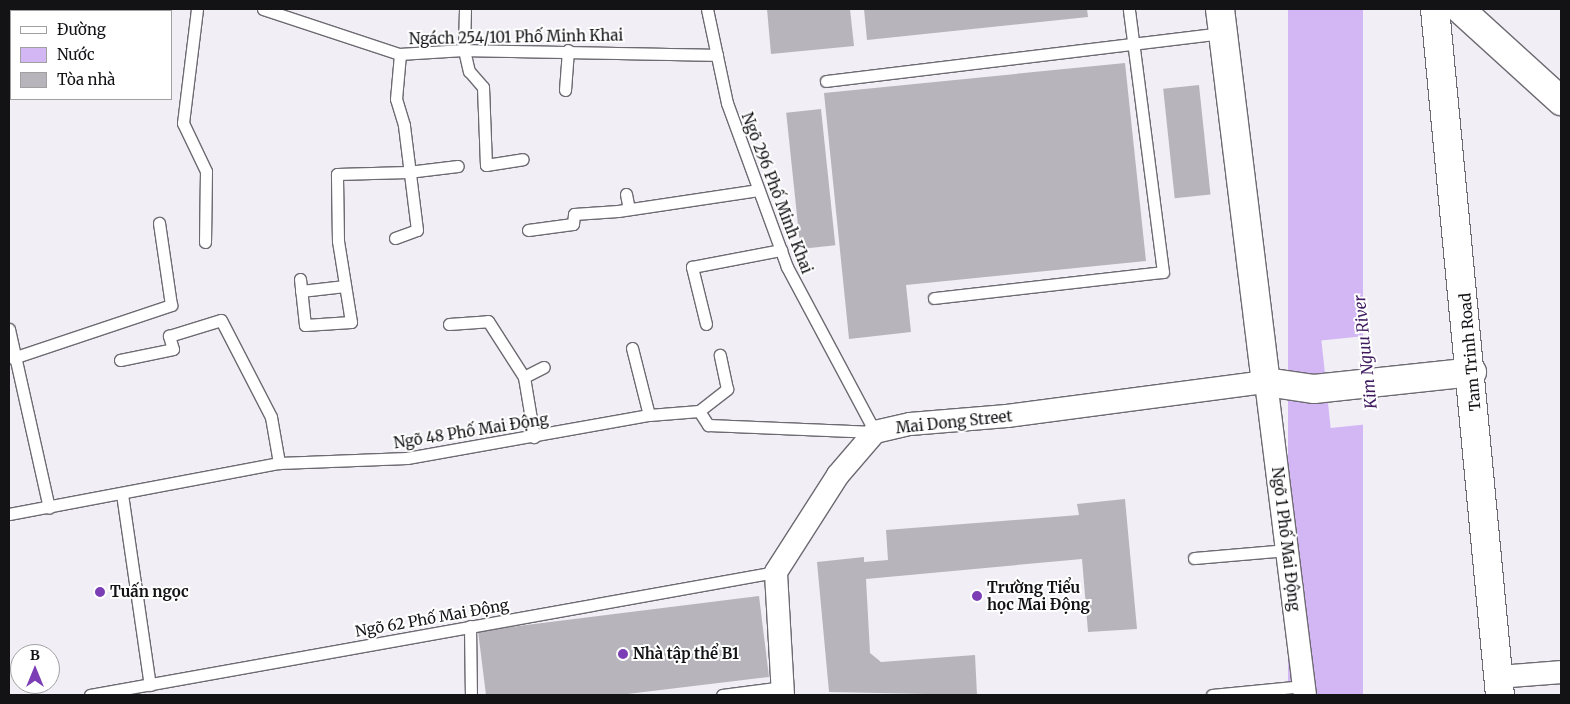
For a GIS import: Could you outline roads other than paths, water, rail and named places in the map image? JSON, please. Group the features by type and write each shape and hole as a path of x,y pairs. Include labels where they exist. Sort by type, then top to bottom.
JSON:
{"main road":[{"name":"Tam Trinh Road","path":"1435,9 1472,372 1499,686"},
{"path":"1460,9 1561,101"},
{"path":"1222,21 1266,382 1314,389 1472,372"}],"street":[{"name":"Mai Dong Street","path":"776,572 838,475 875,432 910,424 1007,416 1266,382"},
{"name":"Ngõ 1 Phố Mai Động","path":"1266,382 1305,690"},
{"path":"776,572 783,691"},
{"path":"1499,686 1561,672"}],"lane":[{"path":"197,9 183,123 206,171 205,242"},
{"name":"Ngách 254/101 Phố Minh Khai","path":"263,9 278,11 400,54 464,50 568,50 717,55"},
{"path":"465,9 464,50 469,71 483,87 486,165 523,159"},
{"name":"Ngõ 296 Phố Minh Khai","path":"707,9 727,104 780,250 875,432"},
{"path":"934,298 1163,272 1129,9"},
{"path":"826,81 1134,44 1222,21"},
{"path":"565,90 568,50"},
{"path":"395,238 417,230 408,172 404,125 396,99 400,54"},
{"path":"345,286 301,285 305,325 351,322 338,241 337,174 408,172 458,166"},
{"path":"528,230 573,224 574,214 629,209 758,190"},
{"path":"626,194 629,209"},
{"path":"13,358 171,305 159,223"},
{"path":"706,324 692,267 780,250"},
{"path":"120,360 173,349 170,336 221,320 271,417 279,464"},
{"path":"449,324 488,321 524,377 534,437"},
{"path":"9,329 13,358 49,508"},
{"path":"632,348 648,414"},
{"path":"720,355 727,389 699,411 708,424 875,432"},
{"path":"524,377 544,367"},
{"name":"Ngõ 48 Phố Mai Động","path":"9,514 279,464 407,458 534,437 648,414 699,411"},
{"path":"122,494 150,685"},
{"path":"1194,558 1288,550"},
{"name":"Ngõ 62 Phố Mai Động","path":"92,695 776,572"},
{"path":"470,626 471,695"},
{"path":"1212,695 1305,690"},
{"path":"722,695 783,691"}],"water":[{"path":"1288,9 1363,9 1363,695 1288,695"}],"place":[{"name":"Tuấn ngọc","path":"100,592"},
{"name":"Trường Tiểu học Mai Động","path":"977,596"},
{"name":"Nhà tập thể B1","path":"623,654"}],"water label":[{"name":"Kim Nguu River","path":"1365,352"}]}
